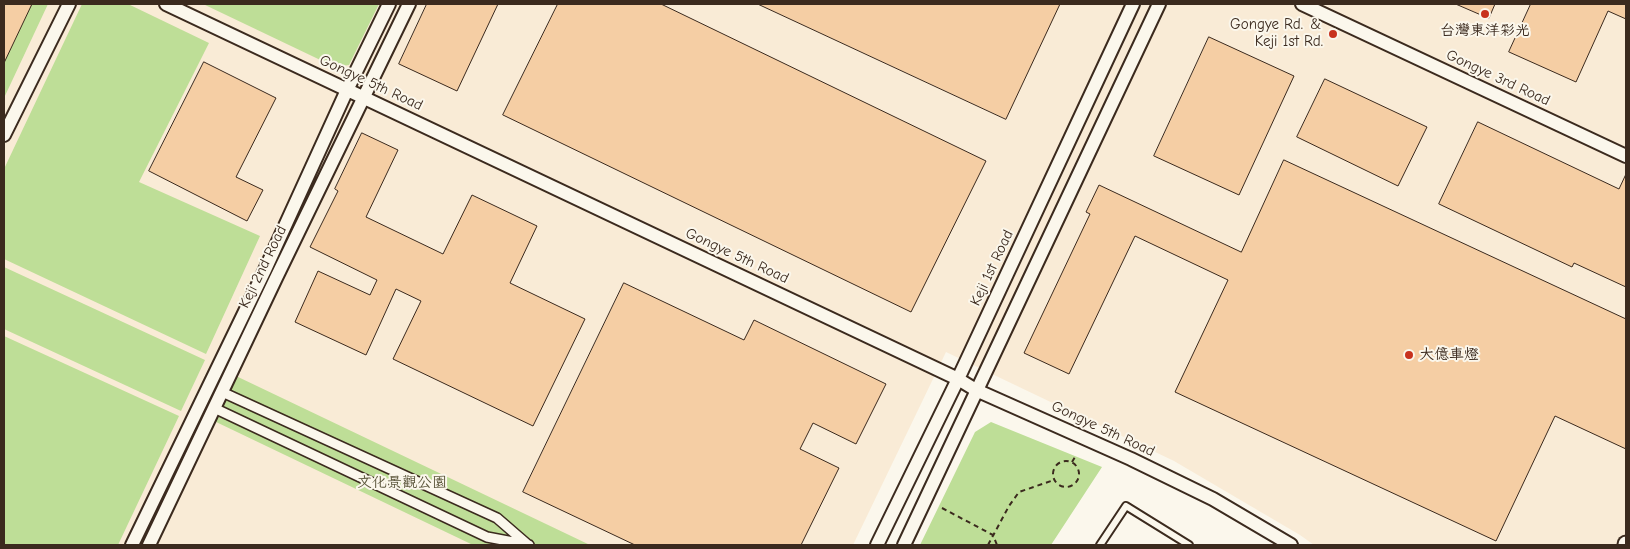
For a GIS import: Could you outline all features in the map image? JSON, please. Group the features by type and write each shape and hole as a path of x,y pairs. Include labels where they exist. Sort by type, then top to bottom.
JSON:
{"street":[{"path":"4,136 70,4"},
{"name":"Gongye 5th Road","path":"166,4 958,379 976,390 1131,459 1213,499 1291,545"},
{"name":"Keji 2nd Road","path":"132,545 264,272 347,90 389,4"},
{"name":"Keji 2nd Road","path":"150,545 409,4"},
{"name":"Keji 1st Road","path":"877,545 958,379 1133,4"},
{"path":"904,545 1159,4"},
{"name":"Gongye 3rd Road","path":"1302,4 1626,156"},
{"path":"222,392 497,518 528,545"},
{"path":"214,408 488,537 528,545"}],"lane":[{"path":"1100,545 1126,506 1189,545"}],"path":[{"path":"1072,462 1075,457"},
{"path":"1064,461 1072,462 1079,473 1076,482 1069,487 1060,486 1054,480 1053,472 1056,465 1064,461"},
{"path":"988,545 1009,506 1019,492 1054,480"},
{"path":"942,508 993,535 997,545"}],"shaded area":[{"path":"4,4 1626,4 1626,545 1314,545 1174,461 946,352 853,545 4,545"}],"green space":[{"path":"4,4 48,4 4,98"},
{"path":"82,4 128,4 209,43 139,182 260,236 206,354 4,259 4,169"},
{"path":"203,4 379,4 349,65 335,67"},
{"path":"4,267 205,360 181,411 4,329"},
{"path":"4,336 179,416 118,545 4,545"},
{"name":"文化景觀公園","path":"236,376 590,545 473,545 214,421"},
{"path":"991,422 1102,467 1051,545 920,545 975,432"}],"building":[{"path":"4,4 32,4 4,63"},
{"path":"427,4 498,4 457,91 399,64"},
{"path":"558,4 661,4 986,161 911,312 503,115"},
{"path":"758,4 1060,4 1006,119"},
{"name":"台灣東洋彩光","path":"1456,4 1495,4 1489,18"},
{"path":"1531,4 1626,4 1626,19 1608,11 1576,82 1509,52"},
{"path":"1209,37 1294,76 1239,195 1154,156"},
{"path":"204,62 276,98 236,177 263,190 247,221 149,171"},
{"path":"1325,79 1427,127 1398,186 1297,137"},
{"path":"1478,122 1619,189 1626,174 1626,287 1574,263 1572,267 1439,204"},
{"path":"362,133 398,150 366,217 443,254 472,195 537,226 510,283 585,319 533,426 393,359 421,301 396,289 366,355 295,322 318,271 370,295 377,280 310,247 338,191 335,189"},
{"name":"大億車燈","path":"1284,160 1626,319 1626,449 1555,416 1496,541 1175,392 1228,280 1135,236 1069,374 1024,353 1090,214 1086,212 1099,185 1241,252"},
{"path":"624,283 744,340 754,320 886,384 856,444 813,423 800,449 839,468 801,545 635,545 523,492"}],"place":[{"name":"台灣東洋彩光","path":"1485,14"},
{"name":"Gongye Rd. ＆ Keji 1st Rd.","path":"1333,34"},
{"name":"大億車燈","path":"1409,355"}]}
